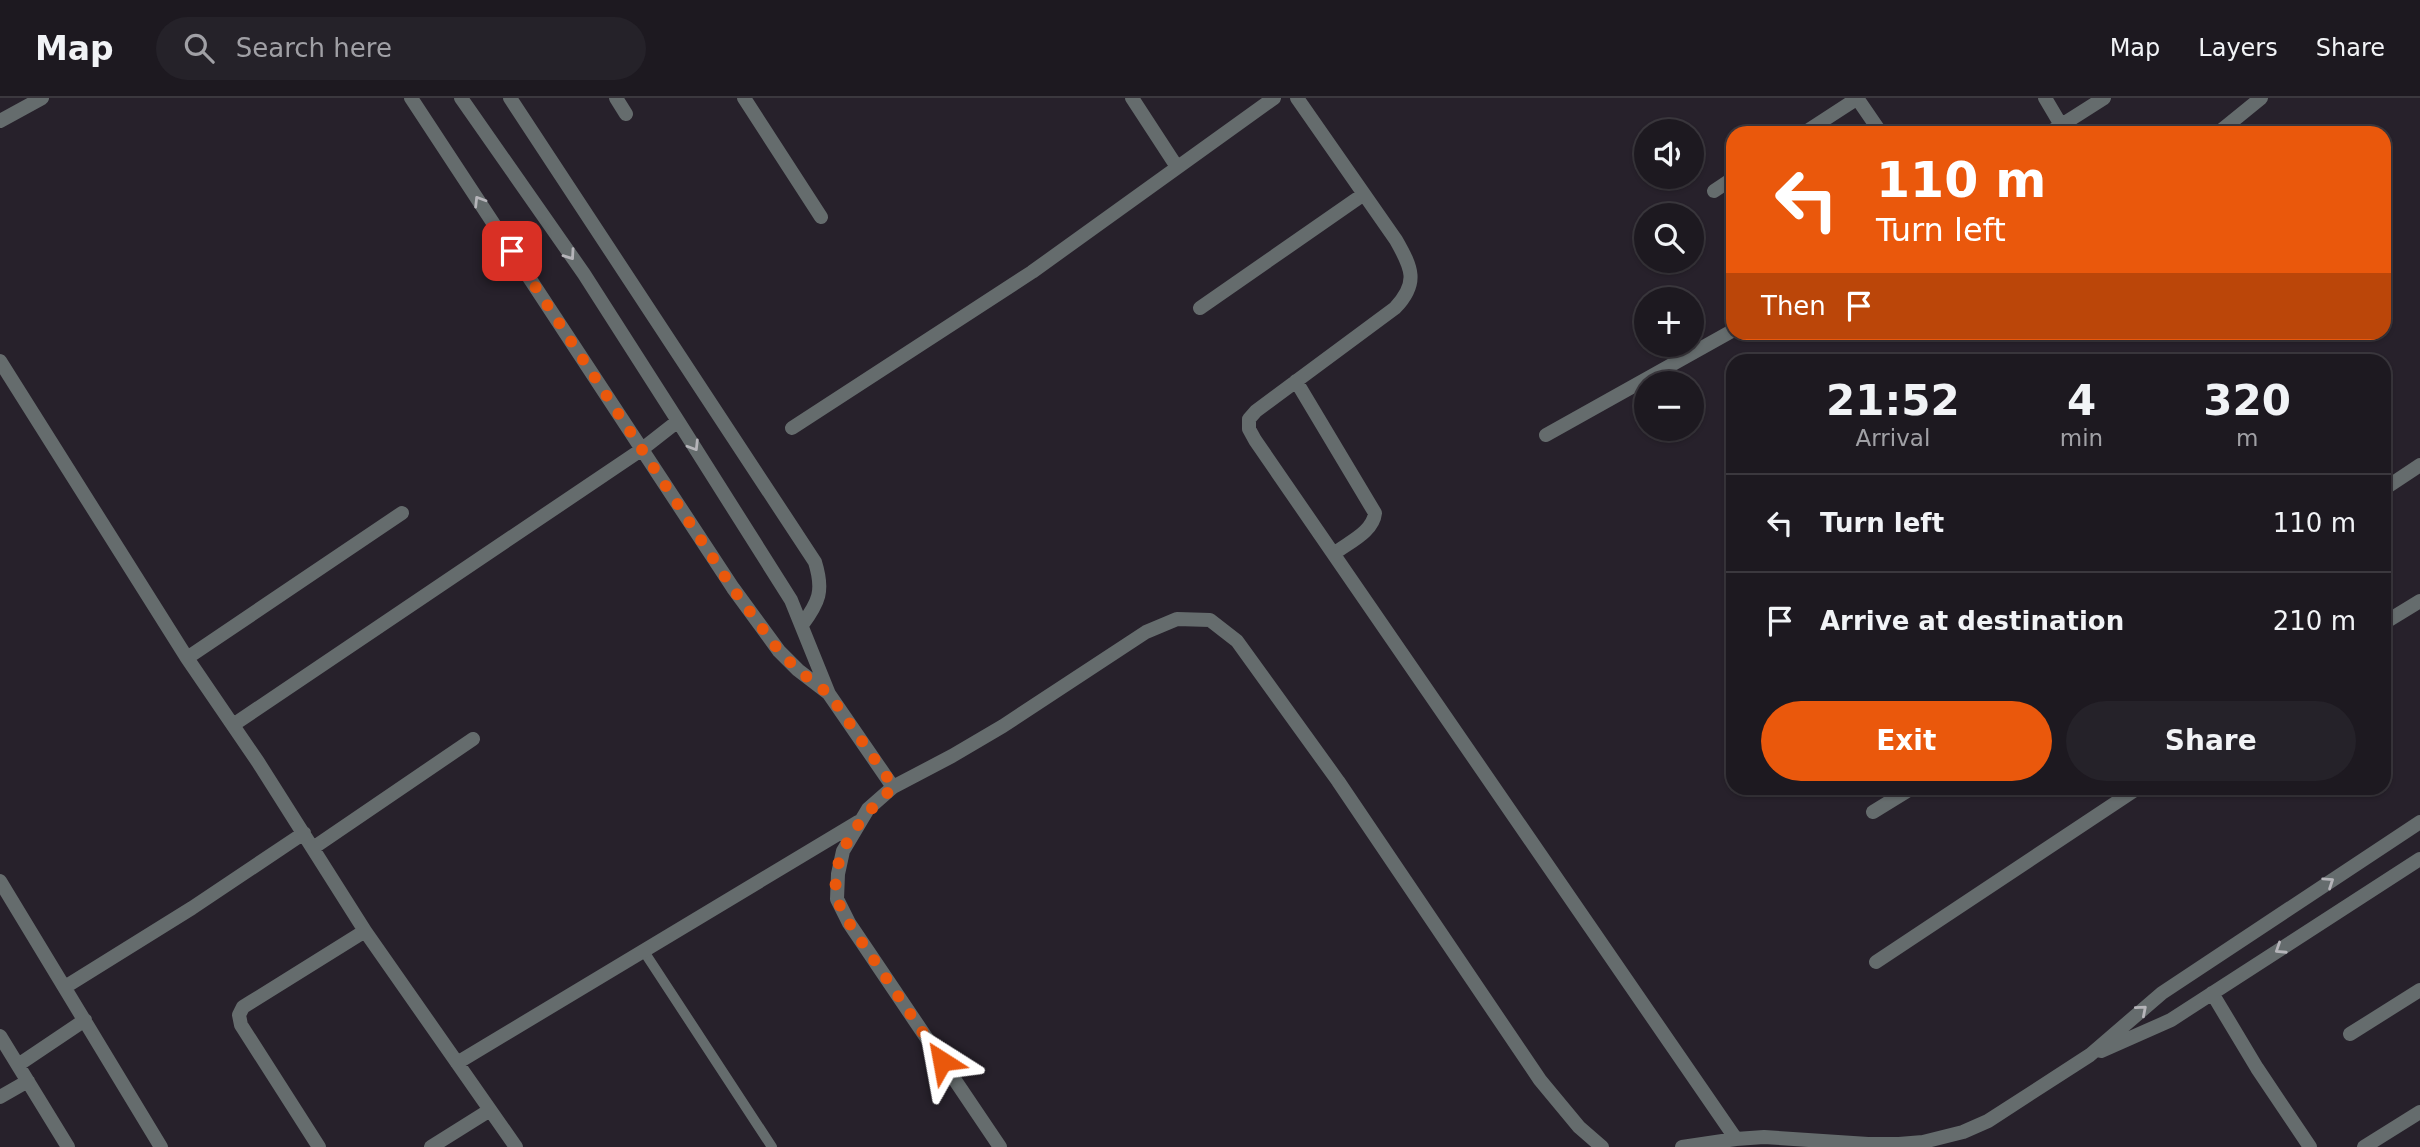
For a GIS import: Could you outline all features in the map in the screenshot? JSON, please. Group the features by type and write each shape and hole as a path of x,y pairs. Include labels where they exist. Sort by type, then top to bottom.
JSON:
{"street":[{"path":"0,121 42,98"},
{"path":"411,98 733,589 779,651 829,694"},
{"path":"461,98 584,274 791,600 829,694 894,787"},
{"path":"510,98 815,562 820,578 820,593 815,608 802,625"},
{"path":"617,98 626,114"},
{"path":"744,98 821,217"},
{"path":"1132,98 1177,167"},
{"path":"792,428 1032,272 1274,98"},
{"path":"1297,98 1396,240 1408,262 1410,281 1407,295 1395,308 1256,411 1249,419 1250,429 1736,1139"},
{"path":"1815,126 1858,98 1876,126"},
{"path":"2045,98 2054,126"},
{"path":"2060,126 2104,98"},
{"path":"2227,126 2261,98"},
{"path":"1714,191 1726,182"},
{"path":"1200,308 1364,194"},
{"path":"1546,435 1726,334"},
{"path":"0,361 187,658 365,931 516,1147"},
{"path":"1296,382 1375,513 1368,529 1335,553"},
{"path":"233,725 641,450 678,421"},
{"path":"2391,484 2420,465"},
{"path":"187,658 402,513"},
{"path":"2391,619 2420,601"},
{"path":"1000,1147 849,923 837,898 843,851 868,810 894,787 1003,726 1146,632 1177,619 1210,620 1237,641 1338,781 1540,1080 1579,1127 1602,1147"},
{"path":"313,849 473,739"},
{"path":"1873,812 1901,795"},
{"path":"1876,962 2127,795"},
{"path":"457,1063 859,822"},
{"path":"1952,1147 2090,1055 2162,993 2420,822"},
{"path":"65,987 304,834"},
{"path":"2090,1055 2171,1020 2420,859"},
{"path":"0,881 161,1147"},
{"path":"319,1147 241,1025 239,1014 243,1007 365,931"},
{"path":"2350,1034 2420,990"},
{"path":"2212,993 2257,1068 2310,1147"},
{"path":"18,1065 85,1020"},
{"path":"0,1036 68,1147"},
{"path":"0,1097 28,1081"},
{"path":"431,1147 490,1110"},
{"path":"2364,1147 2420,1112"},
{"path":"1682,1147 1764,1137 1868,1144 1923,1142 1963,1132 1988,1121"}],"lane":[{"path":"643,950 772,1147"}],"route":[{"path":"512,251 733,589 779,651 829,694 894,787 868,810 843,851 837,898 849,923 942,1061"}]}
